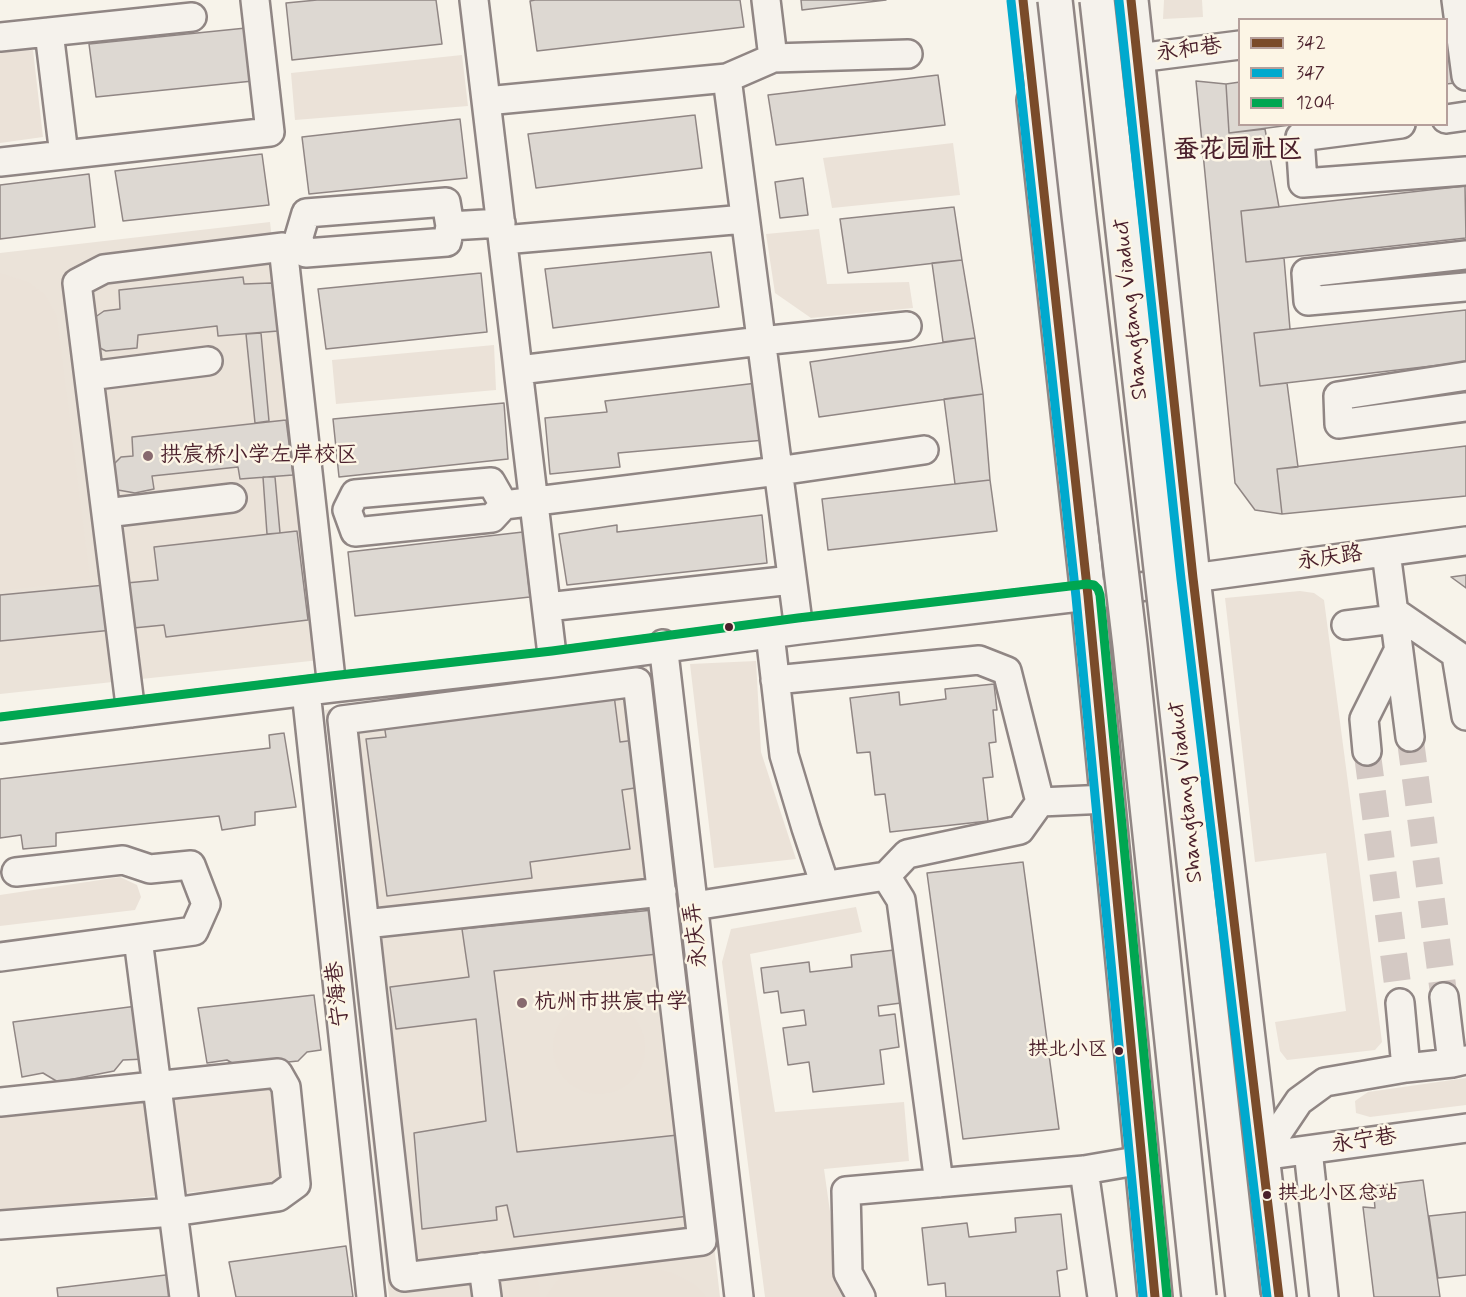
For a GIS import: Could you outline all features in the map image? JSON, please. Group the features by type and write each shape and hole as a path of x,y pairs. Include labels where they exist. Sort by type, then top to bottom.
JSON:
{"main road":[{"path":"1023,0 1088,596 1155,1297"},
{"path":"1031,0 1044,106 1079,215"},
{"name":"Shangtang Viaduct","path":"1055,0 1131,657 1199,1297"},
{"name":"Shangtang Viaduct","path":"1097,0 1244,1297"},
{"path":"1107,91 1113,0"},
{"path":"1131,0 1193,578 1279,1297"}],"street":[{"path":"0,162 270,132 255,0"},
{"path":"474,0 554,663"},
{"path":"766,0 773,58"},
{"path":"1456,13 1466,76"},
{"path":"0,37 192,18"},
{"path":"49,32 64,154"},
{"name":"永和巷","path":"1138,58 1238,45"},
{"path":"486,101 727,78 773,58 908,54"},
{"path":"727,78 799,630"},
{"path":"1448,119 1466,116"},
{"path":"1385,126 1300,137 1302,183 1466,171"},
{"path":"446,202 450,226 447,242 306,253 298,240 306,213 446,202"},
{"path":"450,226 502,231 745,219"},
{"name":"宁海巷","path":"89,376 78,283 104,269 283,247 371,1297"},
{"path":"1466,255 1306,273 1308,301 1466,287"},
{"path":"519,370 761,340 907,326"},
{"path":"131,713 89,376 208,361"},
{"path":"1466,376 1338,396 1339,424 1466,407"},
{"path":"504,505 491,482 354,494 347,510 354,532 492,518 504,505 778,471 924,450"},
{"path":"106,513 232,498"},
{"name":"永庆路","path":"1088,596 1193,578 1466,541"},
{"path":"1386,552 1410,737"},
{"path":"547,607 792,580"},
{"path":"0,729 319,689 554,663 663,646 1088,596"},
{"path":"1346,625 1394,615 1461,658 1466,716"},
{"path":"770,634 784,755 825,885"},
{"name":"永庆弄","path":"663,646 739,1297"},
{"path":"1367,751 1364,719 1398,651"},
{"path":"694,906 886,876 907,854 1020,830 1040,802 1007,671 979,660 775,680"},
{"path":"637,682 702,1240 404,1277 365,924 342,720 637,682"},
{"path":"1040,802 1107,799"},
{"path":"0,957 194,931 206,904 191,866 150,869 123,860 16,872"},
{"path":"886,876 901,900 939,1183"},
{"path":"365,924 662,891"},
{"path":"138,939 184,1297"},
{"path":"1263,1156 1299,1101 1325,1083 1406,1068 1459,1062 1444,997"},
{"path":"1400,1002 1406,1068"},
{"path":"679,1035 709,1034"},
{"path":"0,1102 278,1073 286,1087 296,1184 278,1197 173,1212 0,1226"},
{"name":"永宁巷","path":"1263,1156 1466,1128"},
{"path":"1308,1150 1324,1297"},
{"path":"861,1297 848,1273 846,1191 1084,1170 1142,1160"},
{"path":"1084,1170 1102,1297"},
{"path":"483,1267 487,1297"}],"shaded area":[{"path":"1164,0 1202,0 1203,17 1163,19"},
{"path":"33,50 43,137 0,143 0,51"},
{"path":"462,55 468,106 295,120 291,73"},
{"path":"953,143 960,195 832,208 823,158"},
{"name":"拱宸桥小学左岸校区","path":"270,222 320,660 0,694 0,253"},
{"path":"819,229 827,284 909,282 913,308 811,318 775,293 766,234"},
{"path":"0,273 28,282 45,295 57,317 90,580 0,591"},
{"path":"494,345 496,390 336,404 332,360"},
{"path":"1300,591 1314,593 1324,600 1382,1042 1375,1050 1287,1060 1280,1051 1275,1022 1346,1011 1326,853 1255,862 1225,598"},
{"path":"756,661 761,752 796,859 714,868 690,664"},
{"name":"杭州市拱宸中学","path":"647,667 720,1297 389,1297 325,710"},
{"path":"120,877 137,885 141,897 135,910 0,926 0,895"},
{"path":"856,907 862,932 750,954 775,1112 904,1102 909,1161 824,1169 842,1297 765,1297 722,962 731,929"},
{"path":"590,1002 608,1002 625,1009 638,1022 645,1039 645,1057 638,1074 625,1087 608,1094 590,1094 573,1087 560,1074 553,1057 553,1039 560,1022 573,1009"},
{"path":"1466,1078 1466,1105 1370,1117 1356,1113 1355,1101 1368,1092"},
{"path":"273,1086 282,1174 271,1184 0,1212 0,1115"},
{"path":"619,1262 670,1272 694,1284 706,1297 546,1297 558,1280 580,1267"},
{"path":"538,1275 540,1297 510,1297 507,1277"}],"building":[{"path":"317,0 436,0 442,44 292,60 286,3"},
{"path":"740,0 744,27 537,51 530,1"},
{"path":"801,0 886,0 802,10"},
{"path":"246,28 253,81 96,97 89,44"},
{"path":"1448,56 1450,56 1455,83 1448,84"},
{"path":"938,75 945,125 776,145 768,95"},
{"path":"1196,81 1226,84 1229,133 1265,129 1279,207 1241,211 1246,262 1284,258 1290,329 1254,333 1260,386 1287,383 1298,467 1277,469 1282,514 1255,510 1235,483"},
{"path":"1238,82 1238,126 1283,126 1229,133 1226,84"},
{"path":"695,115 702,168 536,188 528,134"},
{"path":"460,119 467,178 309,194 302,137"},
{"path":"262,154 269,205 123,221 115,171"},
{"path":"89,174 95,227 0,239 0,185"},
{"path":"803,178 808,215 780,218 775,182"},
{"path":"1465,186 1466,238 1246,262 1241,211"},
{"path":"954,207 962,260 848,273 840,219"},
{"path":"711,252 719,307 553,328 545,269"},
{"path":"962,260 975,338 943,342 932,263"},
{"path":"481,273 487,332 326,349 318,289"},
{"path":"243,277 244,284 272,283 278,331 218,336 217,326 138,335 137,348 106,351 94,345 91,320 104,311 120,309 119,290"},
{"path":"1466,310 1466,362 1260,386 1254,333"},
{"path":"261,333 269,421 255,423 246,334"},
{"path":"975,338 983,394 819,417 810,362"},
{"path":"757,383 765,440 618,453 620,467 550,474 545,418 607,412 605,401"},
{"path":"983,394 990,480 955,484 944,399"},
{"path":"504,403 508,459 339,477 333,419"},
{"path":"286,420 293,475 240,479 238,467 152,476 154,489 135,493 118,490 110,476 112,466 121,457 133,456 132,437"},
{"path":"1466,446 1466,496 1282,514 1277,469"},
{"path":"263,477 275,477 280,533 267,534"},
{"path":"990,480 997,531 828,550 822,499"},
{"path":"762,515 767,563 567,585 559,534 617,525 617,532"},
{"path":"297,531 308,620 166,637 164,625 0,641 0,595 158,580 154,547"},
{"path":"523,532 530,597 355,616 348,552"},
{"path":"1466,575 1466,588 1451,577"},
{"path":"994,684 997,710 993,710 996,742 989,743 993,777 983,778 988,821 890,832 885,794 875,795 870,752 857,753 850,698 899,692 900,705 946,699 945,689"},
{"path":"614,695 620,742 635,740 641,787 622,790 630,849 530,862 532,878 387,896 366,739 386,737 384,724"},
{"path":"284,733 296,807 255,812 255,825 222,830 219,816 56,833 56,846 23,849 21,835 0,838 0,779 270,748 269,735"},
{"path":"1023,862 1059,1129 963,1139 927,873"},
{"path":"653,910 658,954 494,971 517,1152 678,1135 689,1216 514,1237 507,1205 496,1207 497,1220 422,1229 414,1133 486,1121 476,1019 396,1029 390,987 469,977 462,929"},
{"path":"903,949 901,1003 878,1006 879,1016 895,1014 899,1047 880,1050 884,1084 813,1092 809,1062 788,1065 783,1028 806,1025 804,1010 781,1013 778,991 764,993 761,968 809,962 810,972 852,967 851,955"},
{"path":"314,995 321,1050 307,1052 298,1061 239,1067 227,1060 207,1063 198,1008"},
{"path":"137,1006 145,1059 123,1060 114,1071 58,1082 43,1073 22,1077 13,1022"},
{"path":"1423,1180 1440,1297 1374,1297 1363,1207 1375,1208 1373,1186"},
{"path":"1466,1212 1466,1275 1438,1278 1429,1216"},
{"path":"1061,1214 1067,1269 1057,1271 1060,1297 946,1297 945,1283 928,1285 922,1228 967,1223 969,1237 1016,1232 1015,1218"},
{"path":"346,1246 353,1297 236,1297 229,1262"},
{"path":"174,1274 177,1297 58,1297 57,1288"}],"tunnel":[{"path":"1410,737 1444,997"},
{"path":"1367,751 1400,1003"}],"transit line":[{"name":"342","path":"1023,0 1088,596 1155,1297"},
{"name":"342","path":"1131,0 1193,578 1279,1297"},
{"name":"347","path":"1011,1 1076,597 1143,1297"},
{"name":"347","path":"1119,1 1181,579 1267,1297"},
{"name":"1204","path":"0,717 552,651 798,618 1094,585 1100,595 1167,1296"}],"place":[{"name":"拱宸桥小学左岸校区","path":"148,456"},
{"name":"杭州市拱宸中学","path":"522,1003"},
{"name":"拱北小区","path":"1119,1051"},
{"name":"拱北小区总站","path":"1267,1195"}],"district":[{"name":"蚕花园社区","path":"1238,152"}]}
